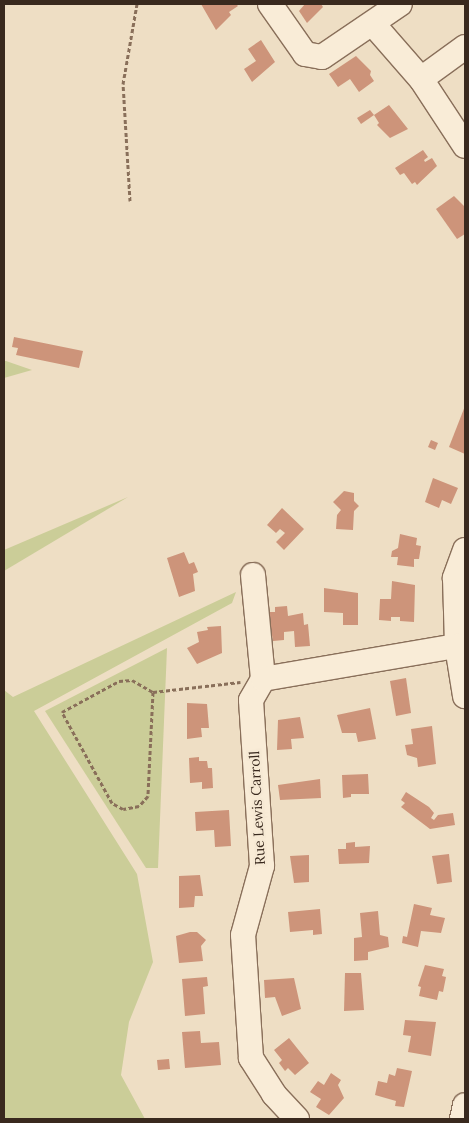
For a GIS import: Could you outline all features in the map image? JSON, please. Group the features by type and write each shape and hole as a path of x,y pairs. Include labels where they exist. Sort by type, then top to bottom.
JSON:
{"street":[{"path":"270,4 305,54 322,57 400,4"},
{"path":"373,24 421,79 465,146"},
{"path":"421,79 465,47"},
{"path":"465,550 455,578 457,646 465,696"},
{"path":"253,575 263,679 457,646"},
{"name":"Rue Lewis Carroll","path":"263,679 251,700 262,866 243,935 251,1058 274,1094 297,1119"},
{"path":"462,1119 465,1105"}],"path":[{"path":"130,201 123,84 137,4"},
{"path":"154,692 148,796 139,806 123,808 112,803 62,712 119,681 132,680 154,692 263,679"}],"green space":[{"path":"4,361 6,361 32,370 4,378"},
{"path":"128,497 4,571 4,550"},
{"path":"236,592 232,603 34,711 137,874 153,962 129,1022 121,1075 145,1119 4,1119 4,690 13,697"},
{"path":"167,648 158,868 146,868 45,711"}],"building":[{"path":"201,4 236,4 238,6 229,12 231,15 216,30"},
{"path":"305,4 321,4 323,7 307,23 299,11"},
{"path":"261,40 275,62 252,82 244,69 256,61 248,49"},
{"path":"356,56 371,71 370,75 374,81 359,92 350,79 338,87 329,74"},
{"path":"389,105 408,129 390,138 377,125 379,123 374,115"},
{"path":"370,110 374,115 361,124 357,118"},
{"path":"423,150 428,157 424,160 425,162 432,158 437,166 417,185 415,182 412,184 404,173 400,175 395,168"},
{"path":"454,196 465,207 465,234 457,239 436,209"},
{"path":"14,337 83,351 79,368 16,355 18,348 12,347"},
{"path":"465,406 465,454 449,447"},
{"path":"431,440 438,443 435,450 428,447"},
{"path":"433,478 458,488 451,504 442,500 439,508 425,502"},
{"path":"344,491 354,493 354,501 359,506 354,511 353,530 336,529 337,515 341,510 333,502"},
{"path":"282,508 304,529 284,550 276,542 285,533 280,529 276,533 267,525"},
{"path":"400,534 417,538 416,545 421,546 419,559 414,559 414,567 397,565 398,557 391,557 392,551 398,548"},
{"path":"184,552 189,564 194,562 198,572 193,574 195,591 179,597 167,558"},
{"path":"392,581 415,585 414,622 400,621 400,617 391,617 391,621 379,620 380,599 391,599"},
{"path":"324,588 358,593 358,625 343,625 343,613 324,612"},
{"path":"287,606 288,616 303,613 304,625 308,624 310,646 295,647 294,631 284,632 284,640 273,641 268,612 275,612 275,607"},
{"path":"221,626 222,653 197,664 187,648 199,642 197,632 208,630 207,627"},
{"path":"406,678 411,713 396,716 390,681"},
{"path":"187,703 207,704 209,728 201,728 202,737 187,739"},
{"path":"370,708 376,739 358,742 356,733 342,733 337,715"},
{"path":"300,717 304,738 291,739 292,749 277,750 278,720"},
{"path":"432,726 436,764 418,767 417,758 407,755 405,745 413,744 411,729"},
{"path":"199,757 199,761 207,761 208,768 212,768 213,788 202,789 202,782 190,783 189,758"},
{"path":"368,774 369,794 351,794 351,797 343,798 342,775"},
{"path":"320,779 321,798 280,800 278,785"},
{"path":"406,792 429,807 434,813 431,818 434,820 438,815 453,813 455,825 430,829 401,807 405,803 401,800"},
{"path":"229,810 231,846 215,847 214,830 196,831 195,812"},
{"path":"355,842 355,847 370,846 369,863 339,864 338,849 346,849 346,843"},
{"path":"449,854 452,882 437,884 432,856"},
{"path":"309,855 309,882 294,883 290,856"},
{"path":"200,875 203,896 195,896 194,907 179,908 179,876"},
{"path":"414,904 432,908 430,915 445,918 441,933 421,931 418,947 402,943 403,936 407,937"},
{"path":"320,909 322,934 313,935 313,930 290,932 288,912"},
{"path":"378,911 380,935 388,937 389,947 368,952 368,960 354,961 354,938 362,937 360,913"},
{"path":"197,932 206,940 201,946 203,961 179,963 176,936"},
{"path":"425,965 444,969 442,976 446,977 443,992 439,991 437,1000 419,996 421,987 418,986"},
{"path":"345,973 361,973 364,1010 344,1011"},
{"path":"207,977 208,986 203,987 205,1014 185,1016 182,979"},
{"path":"294,978 301,1009 282,1016 275,997 265,998 264,980"},
{"path":"405,1020 436,1022 431,1056 408,1052 411,1036 403,1035"},
{"path":"200,1031 201,1043 219,1042 221,1065 185,1068 182,1032"},
{"path":"289,1038 309,1063 295,1075 288,1068 285,1071 279,1063 282,1060 274,1050"},
{"path":"169,1059 170,1069 158,1070 157,1060"},
{"path":"397,1068 412,1071 404,1107 395,1106 396,1101 375,1095 378,1081 387,1083 389,1074 395,1076"},
{"path":"331,1073 341,1080 338,1085 344,1098 329,1115 316,1107 321,1099 310,1092 318,1081 324,1085"}]}
